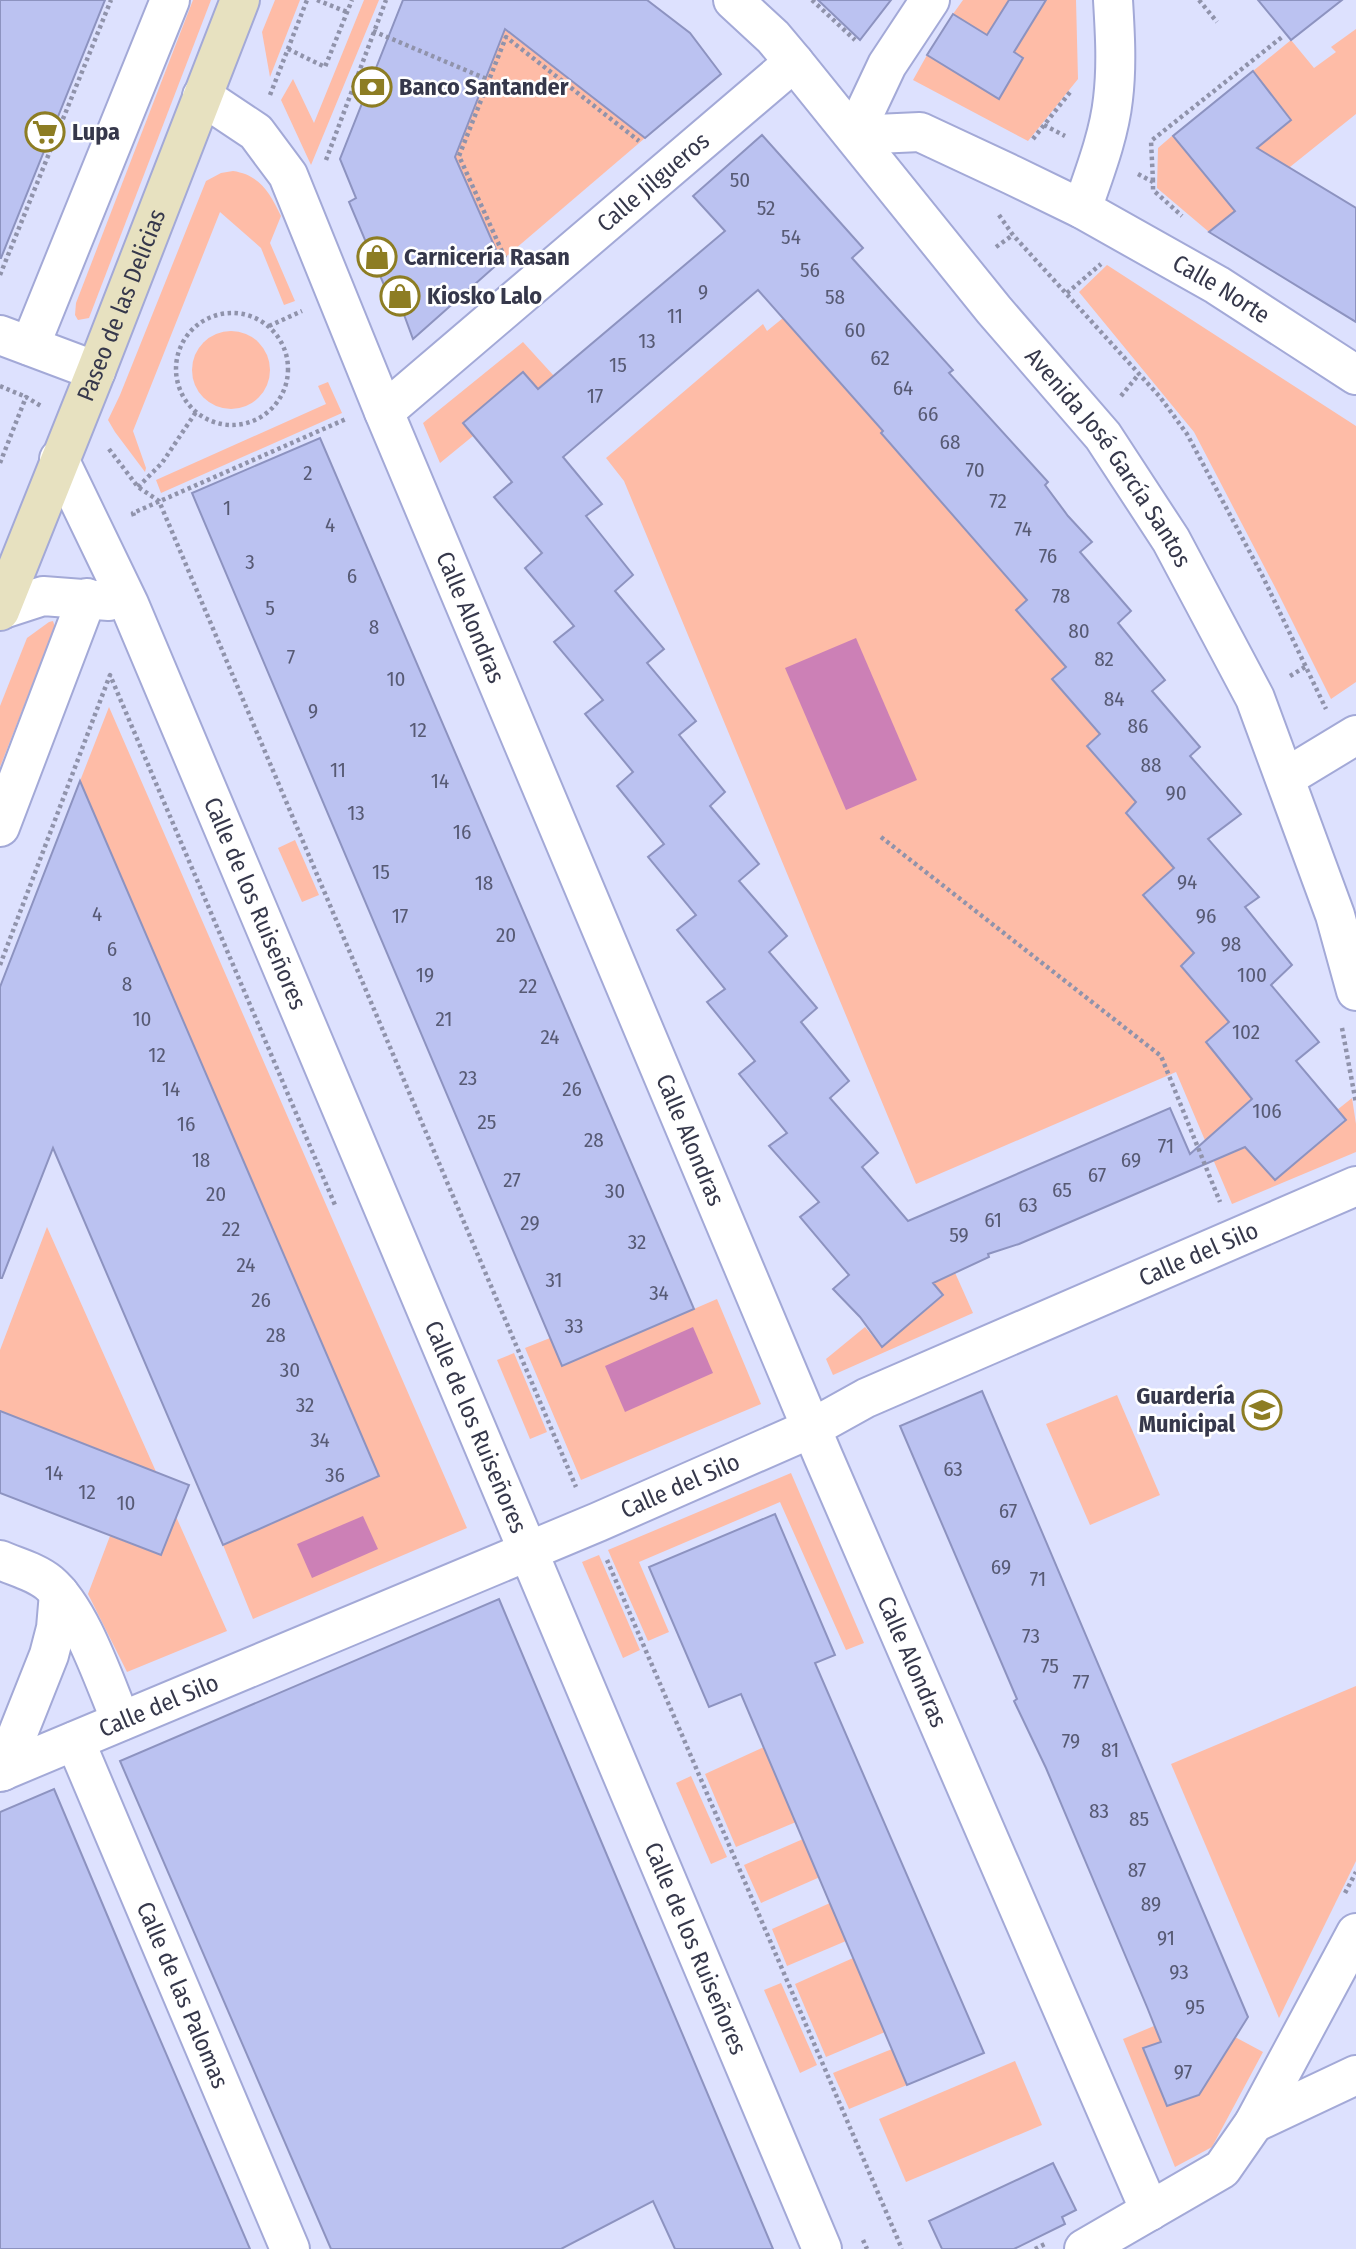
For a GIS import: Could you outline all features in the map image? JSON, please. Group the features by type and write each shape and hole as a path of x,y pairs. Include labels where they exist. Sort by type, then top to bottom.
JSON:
{"main road":[{"name":"Paseo de las Delicias","path":"0,610 96,372 240,0"}],"street":[{"path":"96,372 10,346 170,0"},
{"name":"Avenida José García Santos","path":"733,0 794,62 994,310 1103,436 1178,552 1255,698 1351,947 1356,991"},
{"path":"853,135 887,65 930,0"},
{"path":"1082,209 1100,155 1113,100 1114,0"},
{"name":"Calle Jilgueros","path":"366,415 794,62"},
{"name":"Calle Alondras","path":"202,96 256,132 288,175 366,415 812,1428 1150,2211"},
{"name":"Calle Norte","path":"853,135 920,132 1082,209 1217,285 1356,374"},
{"name":"Calle de los Ruiseñores","path":"66,443 129,604 822,2249"},
{"path":"0,610 43,596 129,604"},
{"path":"0,827 87,598"},
{"path":"1285,778 1342,723"},
{"name":"Calle del Silo","path":"2,1771 598,1522 812,1428 866,1398 1356,1186"},
{"path":"0,1560 47,1581 59,1592 76,1617 121,1721"},
{"path":"2,1771 49,1655 56,1628 59,1592"},
{"name":"Calle de las Palomas","path":"75,1741 290,2249"},
{"path":"1084,2249 1222,2169 1254,2123 1356,1933"},
{"path":"1254,2123 1356,2075"}],"path":[{"path":"0,275 111,0"},
{"path":"307,0 288,49 325,67 352,0"},
{"path":"317,0 347,12"},
{"path":"812,0 859,45"},
{"path":"1199,0 1217,22"},
{"path":"373,32 489,79"},
{"path":"507,262 459,156 506,37 644,145"},
{"path":"1153,181 1151,141 1282,37"},
{"path":"1028,145 1073,88"},
{"path":"993,206 1013,235 1160,397 1187,434 1342,723"},
{"path":"1067,293 1108,258"},
{"path":"269,326 303,310"},
{"path":"234,312 255,317 269,326 285,347 289,368 285,390 273,408 255,421 232,426 210,421 196,412 179,389 176,366 181,345 194,327 213,316 234,312"},
{"path":"0,386 26,397 66,443 102,440 138,487 159,502 577,1488 568,1491"},
{"path":"0,463 26,397"},
{"path":"138,487 162,463 196,412"},
{"path":"138,525 133,513 366,415"},
{"path":"0,965 110,676 339,1215"},
{"path":"881,837 1161,1056 1234,1238"},
{"path":"1341,1026 1356,1103"},
{"path":"602,1550 902,2249"},
{"path":"1035,2249 1046,2243"}],"shaded area":[{"path":"193,0 211,0 89,318 78,320 75,315 76,303"},
{"path":"275,0 300,0 270,77 262,32"},
{"path":"364,0 379,0 311,165 281,100 293,79 314,123"},
{"path":"963,0 1009,0 987,35 953,14"},
{"path":"1046,0 1076,0 1078,79 1028,141 913,80 927,55 999,98 1023,59 1014,52"},
{"path":"502,27 645,138 501,261 455,157"},
{"path":"1356,29 1356,114 1209,232 1157,188 1158,148 1173,135 1213,184 1290,120 1253,71 1291,40 1314,68 1336,52 1331,47"},
{"path":"233,171 250,176 263,186 281,216 270,243 295,301 284,305 261,248 220,212 133,431 145,472 108,420 206,181 221,173"},
{"path":"1107,265 1356,426 1356,682 1331,699 1194,432 1079,292"},
{"path":"783,318 1027,600 1016,610 1066,667 1052,679 1100,734 1087,746 1137,801 1126,813 1174,868 1143,896 1194,953 1181,966 1229,1022 1207,1042 1252,1099 1225,1123 1275,1180 1346,1120 1337,1110 1352,1098 1356,1152 1232,1204 1176,1072 916,1184 624,481 606,458 763,324 767,331"},
{"path":"231,331 246,334 259,342 267,355 270,370 267,385 259,398 246,406 231,409 216,406 203,398 195,385 192,370 195,355 203,342 216,334"},
{"path":"523,342 554,376 549,402 523,373 463,423 473,436 440,463 423,423"},
{"path":"328,382 342,413 161,493 156,480 326,404 318,386"},
{"path":"53,621 55,627 0,767 0,706 27,638"},
{"path":"856,638 917,780 846,810 785,668"},
{"path":"109,707 467,1528 253,1619 223,1545 379,1476 80,781"},
{"path":"295,840 319,895 302,902 278,848"},
{"path":"928,1212 973,1313 833,1375 826,1359 865,1327 882,1347 943,1296 919,1267 909,1223"},
{"path":"47,1227 227,1631 127,1672 88,1594 110,1536 161,1555 167,1540 137,1477 121,1458 0,1411 0,1350"},
{"path":"717,1299 761,1404 581,1480 525,1348 550,1338 562,1366"},
{"path":"693,1327 713,1373 625,1412 605,1366"},
{"path":"514,1353 547,1432 530,1439 497,1360"},
{"path":"1117,1395 1160,1495 1090,1525 1046,1424"},
{"path":"791,1473 864,1643 846,1650 780,1502 639,1562 669,1632 648,1641 608,1550"},
{"path":"363,1516 378,1549 312,1578 297,1544"},
{"path":"599,1555 640,1650 623,1658 582,1562"},
{"path":"1356,1686 1356,1861 1279,2018 1171,1764"},
{"path":"764,1747 796,1822 736,1847 705,1774"},
{"path":"691,1776 727,1857 711,1864 676,1783"},
{"path":"803,1839 820,1877 761,1903 744,1865"},
{"path":"830,1903 846,1941 787,1966 772,1929"},
{"path":"853,1958 885,2032 826,2057 795,1984"},
{"path":"781,1983 817,2065 800,2073 764,1990"},
{"path":"1154,2026 1161,2042 1143,2049 1168,2106 1199,2095 1235,2037 1263,2052 1212,2147 1175,2167 1123,2039"},
{"path":"892,2049 907,2085 849,2109 833,2073"},
{"path":"1015,2061 1042,2125 906,2182 879,2119"}],"building":[{"path":"0,0 105,0 1,258 0,258"},
{"path":"403,0 647,0 690,33 721,74 645,138 505,29 455,157 501,261 413,339 392,282 384,285 349,202 356,198 340,159"},
{"path":"818,0 891,0 860,40"},
{"path":"1009,0 1046,0 1014,52 1023,58 999,99 927,55 953,14 987,35"},
{"path":"1258,0 1342,0 1291,40"},
{"path":"1253,71 1291,120 1257,148 1356,208 1356,322 1209,232 1235,211 1173,136"},
{"path":"762,135 863,248 852,258 953,370 949,373 1048,482 1045,485 1092,542 1080,552 1131,611 1118,623 1165,680 1152,691 1200,747 1190,756 1241,814 1208,839 1259,897 1245,907 1292,965 1271,985 1319,1042 1296,1061 1346,1120 1275,1180 1245,1147 1019,1244 988,1254 989,1257 933,1283 943,1295 882,1347 860,1317 833,1289 849,1275 800,1217 819,1202 769,1146 787,1133 739,1074 755,1061 707,1002 725,989 677,930 696,915 648,857 664,844 617,786 633,772 585,714 603,700 554,642 574,626 525,568 542,553 494,497 512,482 463,423 523,372 538,389 725,231 693,196","holes":["758,290 883,431 881,433 1027,600 1016,610 1066,667 1052,679 1100,734 1087,746 1136,802 1126,813 1174,868 1143,895 1194,953 1181,966 1229,1022 1206,1042 1252,1099 1190,1154 1170,1108 908,1221 862,1167 878,1153 830,1098 849,1081 801,1022 817,1008 769,952 787,936 739,881 759,864 710,806 725,792 679,735 696,721 647,663 664,649 615,591 633,575 586,516 602,504 563,457"]},
{"path":"320,438 694,1309 562,1366 192,493"},
{"path":"80,781 379,1476 223,1545 53,1148 0,1278 0,987"},
{"path":"982,1391 1248,2017 1199,2095 1167,2106 1143,2048 1161,2042 1046,1768 1014,1701 1017,1699 900,1426"},
{"path":"0,1411 189,1485 161,1555 0,1493"},
{"path":"775,1514 835,1655 815,1663 984,2053 907,2085 741,1694 709,1707 649,1567"},
{"path":"499,1599 773,2249 675,2249 653,2201 561,2249 331,2249 120,1761"},
{"path":"54,1789 250,2249 0,2249 0,1812"},
{"path":"1053,2163 1076,2210 1062,2217 1065,2224 1014,2249 942,2249 929,2221"}],"place":[{"name":"Banco Santander","path":"372,87"},
{"name":"Lupa","path":"45,132"},
{"name":"Carnicería Rasan","path":"377,257"},
{"name":"Kiosko Lalo","path":"400,296"},
{"name":"Guardería Municipal","path":"1262,1410"}]}
